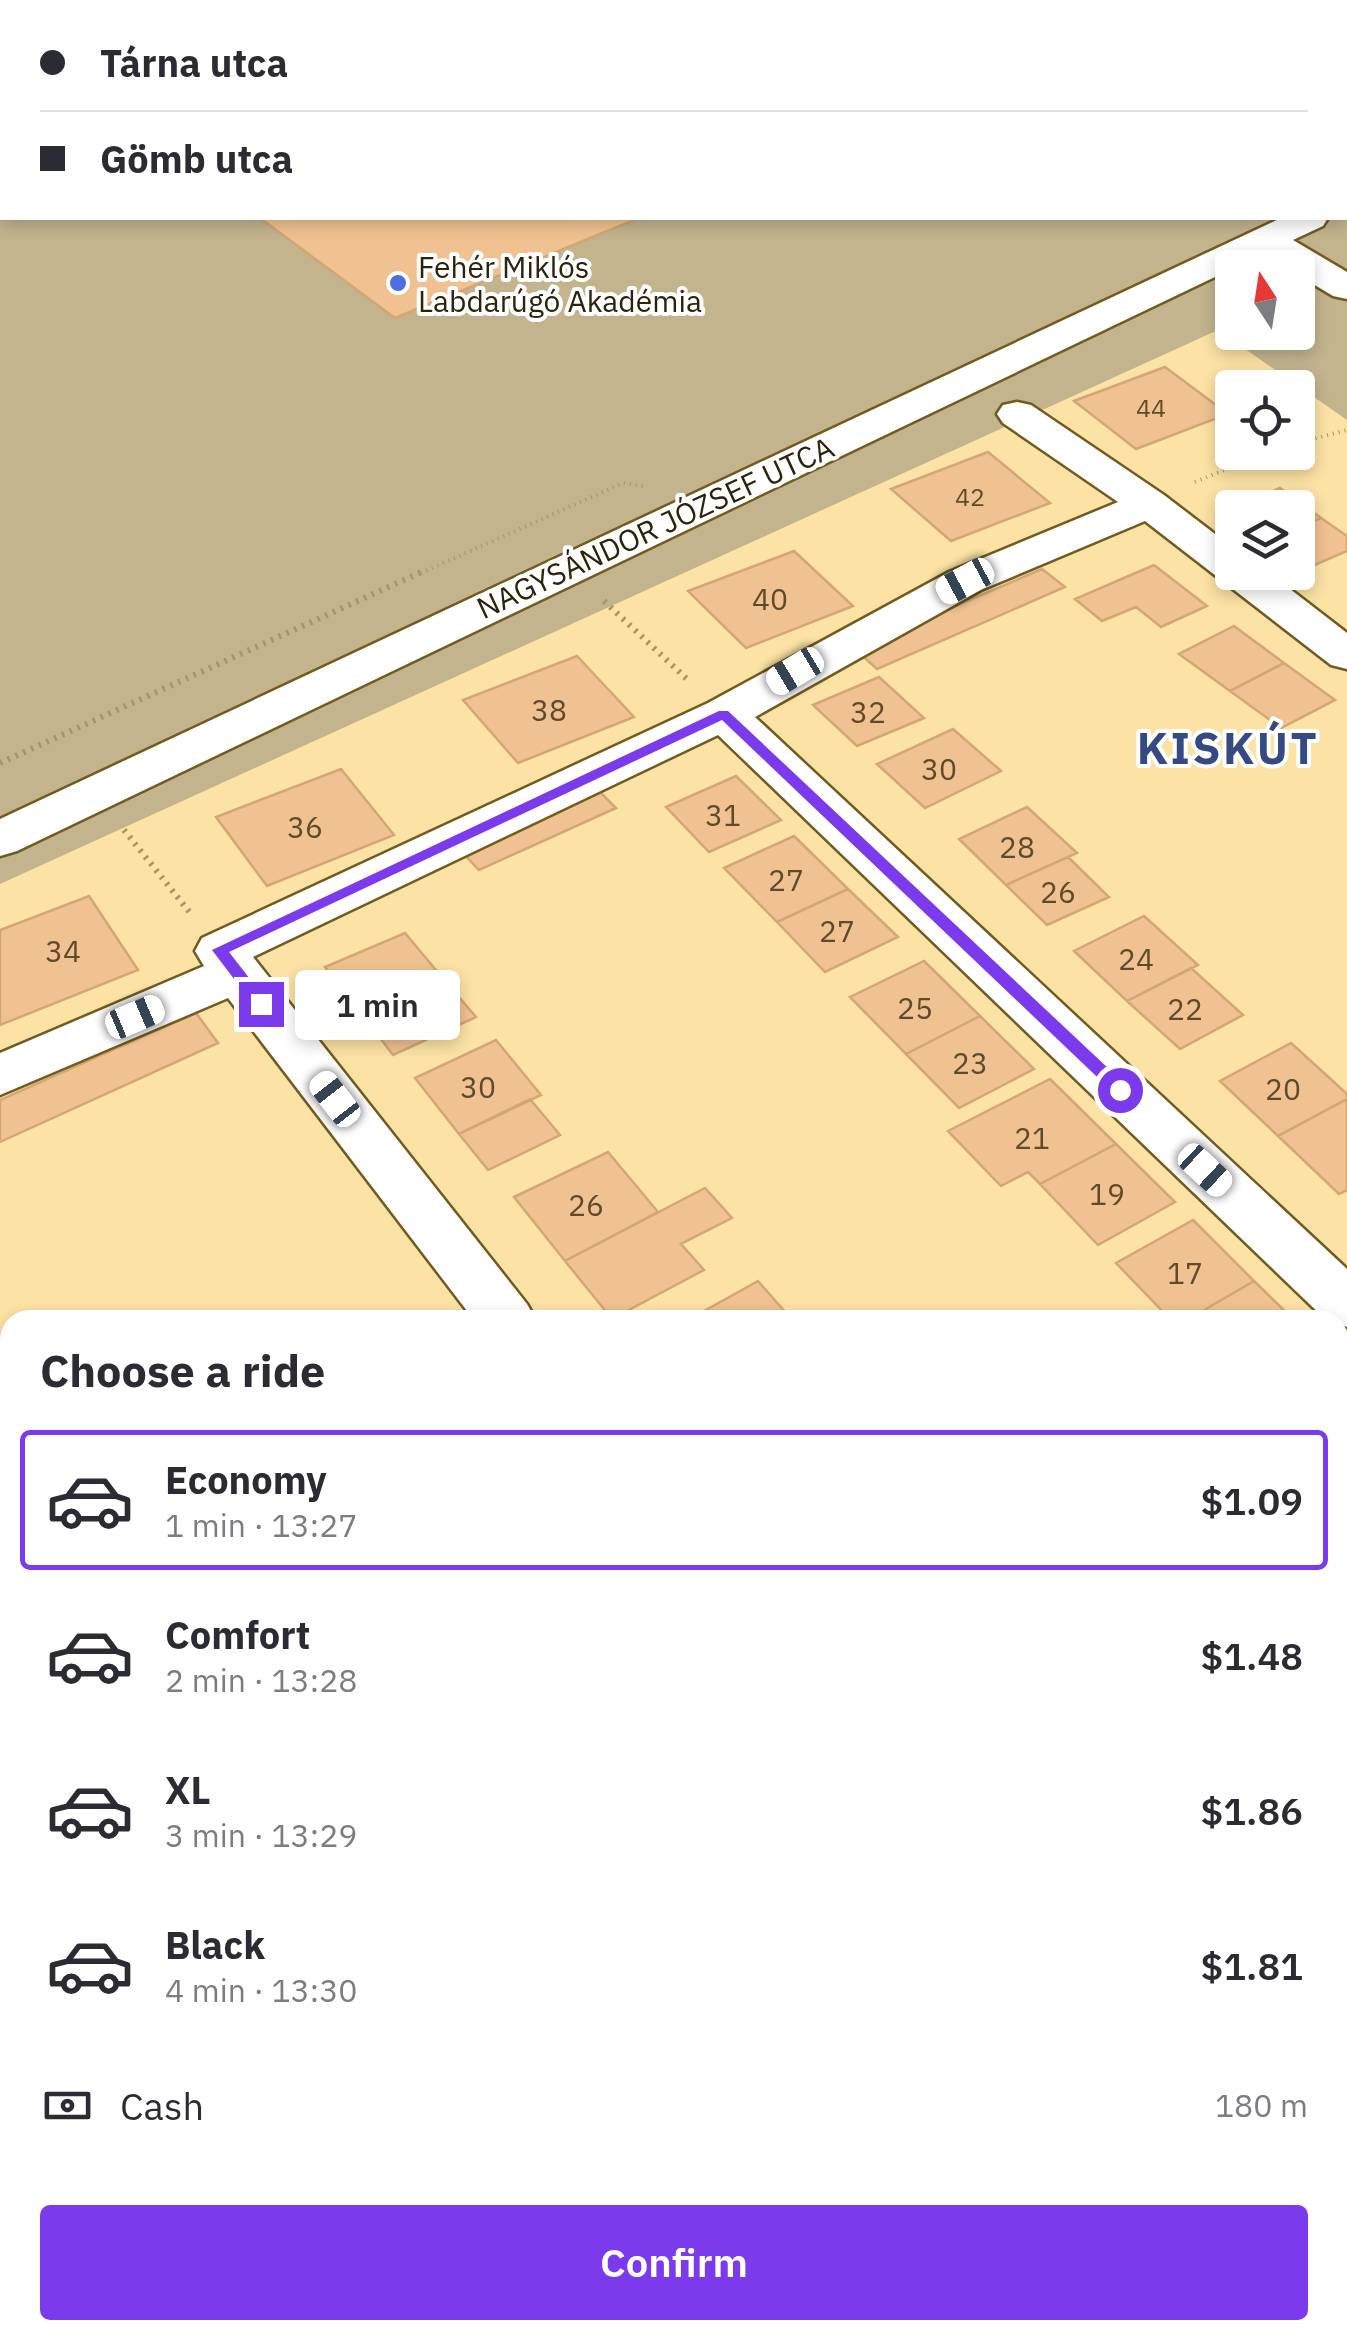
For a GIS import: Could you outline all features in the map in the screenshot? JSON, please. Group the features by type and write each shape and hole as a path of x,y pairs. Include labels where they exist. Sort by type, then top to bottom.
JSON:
{"street":[{"name":"NAGYSÁNDOR JÓZSEF UTCA","path":"0,839 1306,220"},
{"path":"1264,239 1347,288"},
{"path":"1017,414 1149,504 1215,555"},
{"path":"0,1076 724,714 795,671 965,581 1149,504"},
{"path":"1262,590 1347,655"},
{"path":"724,714 1347,1304"},
{"path":"228,962 498,1310"}],"path":[{"path":"1315,438 1347,430"},
{"path":"1149,504 1227,470"},
{"path":"568,568 724,714"},
{"path":"92,795 228,962"}],"shaded area":[{"path":"0,220 1347,220 1347,420 1315,398 1315,370 1275,370 1247,350 1315,350 1315,250 1215,250 1215,331 0,884"}],"building":[{"path":"263,220 634,220 395,318"},
{"path":"1165,367 1215,404 1215,419 1136,449 1074,401"},
{"path":"988,452 1050,503 951,541 891,489"},
{"path":"1321,518 1347,536 1347,551 1315,565 1315,521"},
{"path":"794,551 853,606 746,648 688,591"},
{"path":"1154,565 1207,606 1161,627 1136,607 1102,621 1075,599"},
{"path":"1042,569 1065,587 877,669 855,649"},
{"path":"1234,626 1284,663 1230,691 1179,654"},
{"path":"577,656 634,717 518,763 463,700"},
{"path":"1284,663 1335,700 1281,728 1230,691"},
{"path":"879,677 924,718 857,746 813,705"},
{"path":"953,729 1001,771 925,808 877,764"},
{"path":"341,769 394,835 267,886 216,817"},
{"path":"736,776 781,820 709,852 666,807"},
{"path":"596,788 616,808 479,870 460,850"},
{"path":"1027,807 1077,853 1006,885 959,839"},
{"path":"794,836 848,889 777,922 724,868"},
{"path":"1068,857 1109,897 1047,925 1006,885"},
{"path":"848,889 898,937 825,972 777,922"},
{"path":"89,896 138,970 0,1025 0,930"},
{"path":"1144,916 1198,965 1127,1001 1074,951"},
{"path":"405,933 446,982 365,1018 325,967"},
{"path":"924,961 980,1016 906,1054 850,997"},
{"path":"1191,968 1243,1015 1180,1049 1127,1001"},
{"path":"446,982 476,1017 393,1055 365,1018"},
{"path":"196,1013 218,1043 0,1142 0,1100"},
{"path":"980,1016 1034,1069 959,1108 906,1054"},
{"path":"496,1040 541,1095 459,1134 415,1078"},
{"path":"1291,1043 1347,1094 1347,1099 1278,1136 1220,1081"},
{"path":"1050,1079 1116,1144 1040,1184 1028,1172 1001,1186 948,1131"},
{"path":"530,1099 560,1135 488,1170 459,1134"},
{"path":"1347,1099 1347,1190 1339,1194 1278,1136"},
{"path":"1116,1144 1175,1202 1098,1245 1040,1184"},
{"path":"608,1152 658,1212 565,1261 514,1197"},
{"path":"705,1188 732,1218 681,1244 704,1270 629,1310 605,1310 565,1261"},
{"path":"1193,1220 1254,1281 1204,1310 1161,1310 1116,1263"},
{"path":"758,1281 783,1310 706,1310"},
{"path":"1254,1281 1284,1310 1204,1310"}],"place":[{"name":"Fehér Miklós Labdarúgó Akadémia","path":"398,283"}],"district":[{"name":"KISKÚT","path":"1228,747"}],"route":[{"path":"261,1004 220,950 724,714 1120,1090"}]}
